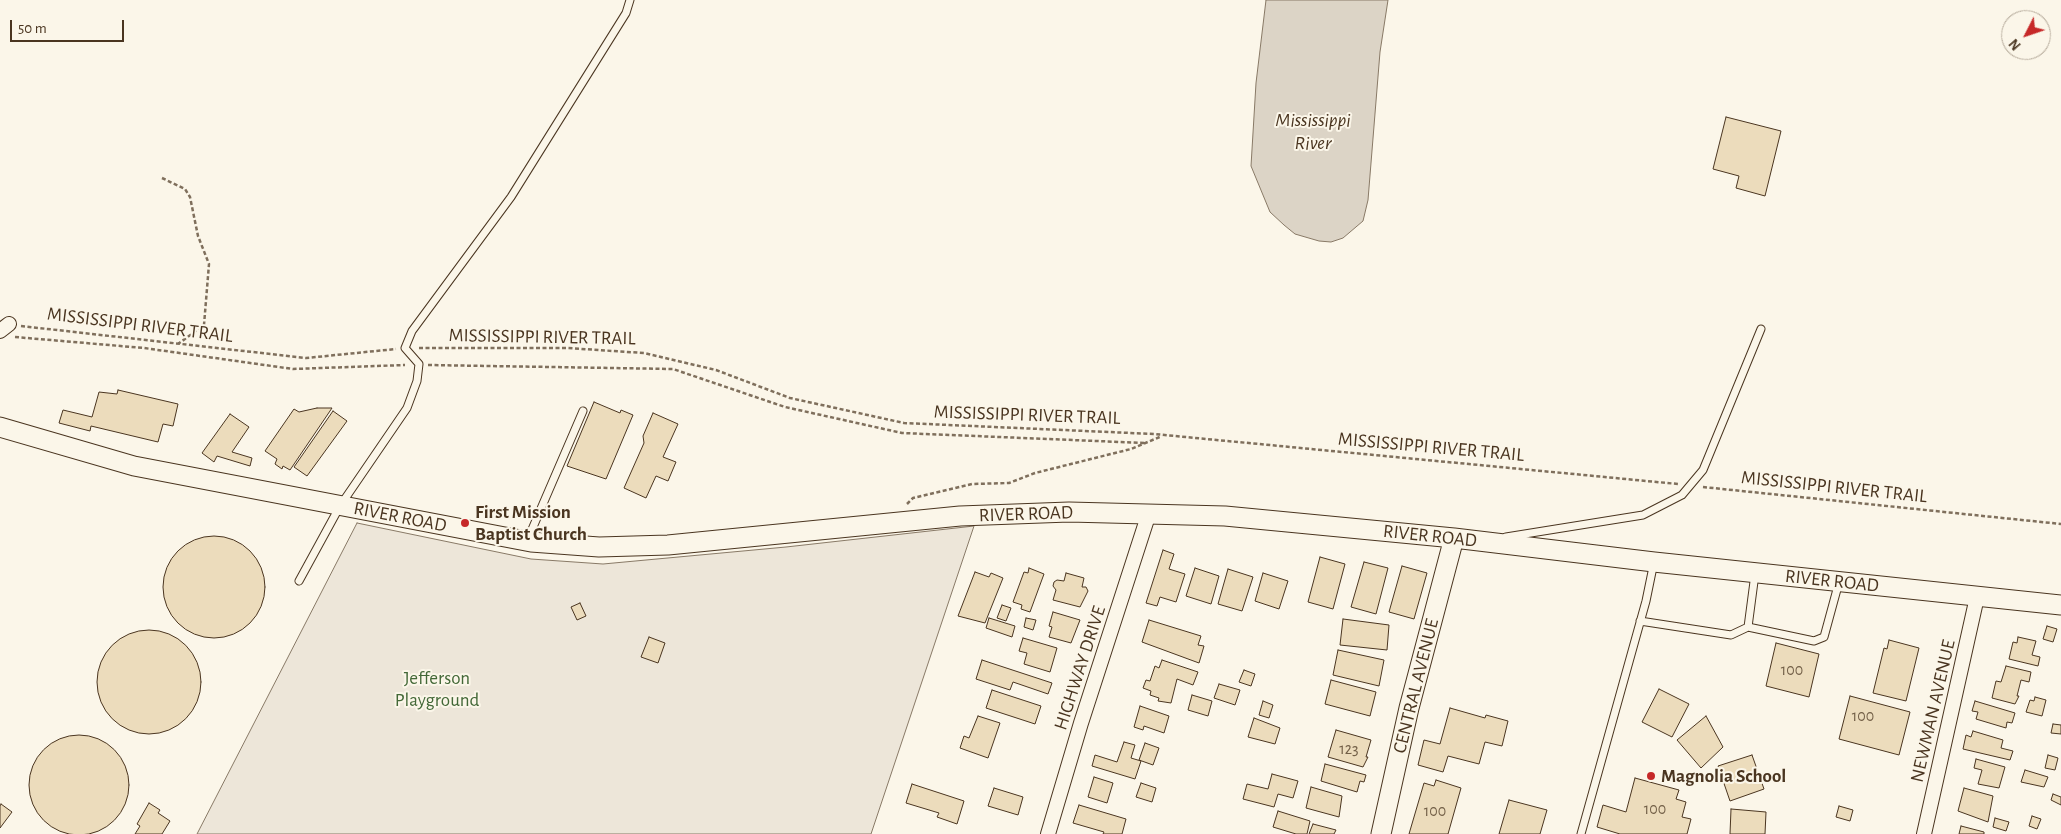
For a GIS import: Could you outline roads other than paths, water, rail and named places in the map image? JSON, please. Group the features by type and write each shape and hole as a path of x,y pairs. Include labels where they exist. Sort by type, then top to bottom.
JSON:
{"main road":[{"name":"RIVER ROAD","path":"0,427 134,466 527,541 598,547 668,544 960,516 1069,512 1225,516 1454,538 1654,562 2061,605"},
{"name":"CENTRAL AVENUE","path":"1381,834 1409,708 1454,538"}],"street":[{"name":"HIGHWAY DRIVE","path":"1048,834 1081,723 1149,513"},
{"name":"NEWMAN AVENUE","path":"1924,834 1977,597"}],"lane":[{"path":"299,581 340,506 407,408 417,381 419,364 405,348 412,331 511,197 626,12 630,0"},
{"path":"1478,542 1643,516 1682,495 1703,470 1761,329"},
{"path":"527,541 583,411"},
{"path":"1581,834 1640,621 1654,562"},
{"path":"1748,627 1755,573"},
{"path":"1640,621 1731,635 1748,627 1814,641 1824,637 1839,582"}],"water":[{"name":"Mississippi River","path":"1266,0 1388,0 1380,52 1368,200 1363,221 1343,238 1331,242 1319,241 1295,234 1270,212 1251,166 1256,83"}],"place":[{"name":"First Mission Baptist Church","path":"465,523"},
{"name":"Magnolia School","path":"1651,776"}],"park label":[{"name":"Jefferson Playground","path":"437,689"}]}
